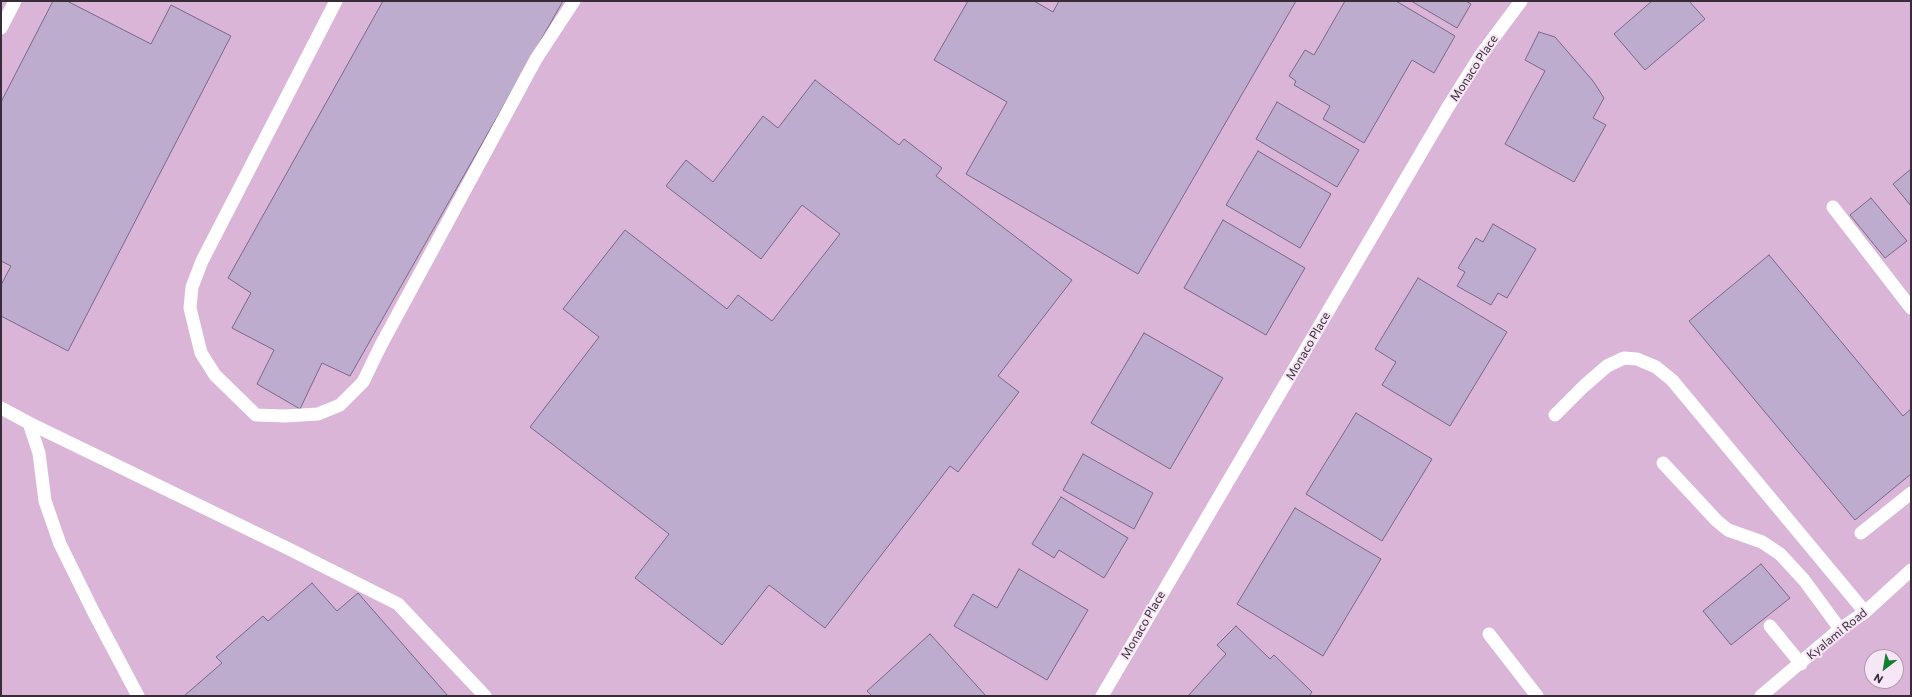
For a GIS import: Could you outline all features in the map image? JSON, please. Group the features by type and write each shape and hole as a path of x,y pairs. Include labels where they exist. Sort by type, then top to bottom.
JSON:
{"lane":[{"path":"1,28 15,1"},
{"path":"336,1 202,261 192,287 190,308 201,353 215,375 256,415 285,416 318,414 340,405 363,382 384,338 536,59 574,1"},
{"name":"Monaco Place","path":"1102,696 1448,107 1480,56 1521,1"},
{"path":"1833,207 1910,304"},
{"path":"1555,415 1602,370 1624,358 1637,359 1656,367 1672,380 1864,612"},
{"path":"1,408 398,604 485,696"},
{"path":"29,423 38,453 45,501 60,544 94,613 138,696"},
{"path":"1663,463 1716,521 1728,530 1762,542 1780,554 1804,580 1840,630"},
{"path":"1861,534 1911,493"},
{"name":"Kyalami Road","path":"1761,696 1840,630 1864,612 1911,570"},
{"path":"1770,626 1801,664"},
{"path":"1489,634 1537,696"}],"shaded area":[{"path":"1,1 1911,1 1911,696 1,696"}],"building":[{"path":"53,1 67,1 151,44 171,5 231,36 68,351 1,316 1,285 11,266 1,261 1,102"},
{"path":"383,1 563,1 350,376 322,363 300,409 257,384 274,350 232,328 251,293 228,278"},
{"path":"968,1 1034,1 1053,12 1059,1 1296,1 1138,274 966,174 1007,102 934,60"},
{"path":"1345,1 1396,1 1455,36 1434,73 1412,60 1364,143 1323,119 1330,106 1294,85 1296,81 1289,76 1305,50 1314,55"},
{"path":"1411,1 1466,1 1471,4 1457,28"},
{"path":"1652,1 1689,1 1705,19 1645,70 1614,34"},
{"path":"1539,32 1555,37 1593,81 1604,98 1593,118 1606,125 1574,182 1505,144 1545,71 1525,60"},
{"path":"815,80 899,145 904,139 942,168 936,176 1072,280 998,376 1019,392 958,472 950,466 825,628 769,585 722,645 635,578 669,534 530,427 599,337 563,309 625,230 727,309 738,295 772,321 840,234 802,205 761,259 666,186 686,160 713,182 763,116 778,128"},
{"path":"1277,102 1359,150 1337,187 1256,139"},
{"path":"1258,151 1331,194 1300,248 1226,205"},
{"path":"1911,169 1911,206 1893,184"},
{"path":"1871,198 1907,241 1885,258 1850,215"},
{"path":"1223,220 1305,268 1266,335 1184,288"},
{"path":"1493,224 1536,249 1507,298 1498,293 1491,305 1457,286 1465,272 1458,268 1476,238 1483,242"},
{"path":"1769,255 1903,416 1911,409 1911,474 1855,520 1689,321"},
{"path":"1418,278 1507,332 1450,426 1382,385 1396,362 1375,349"},
{"path":"1144,333 1223,378 1170,469 1091,423"},
{"path":"1356,413 1432,459 1382,541 1306,494"},
{"path":"1083,454 1153,493 1134,529 1063,490"},
{"path":"1061,497 1128,538 1104,578 1059,550 1054,558 1032,544"},
{"path":"1295,508 1381,559 1323,656 1237,604"},
{"path":"1761,564 1790,598 1731,645 1703,611"},
{"path":"1019,569 1088,610 1047,680 954,626 973,594 997,608"},
{"path":"312,583 337,611 358,593 448,696 184,696 222,663 216,657 263,616 268,621"},
{"path":"1236,626 1270,659 1274,655 1312,692 1309,696 1188,696 1226,654 1217,645"},
{"path":"930,634 986,696 872,696 867,691"}]}
